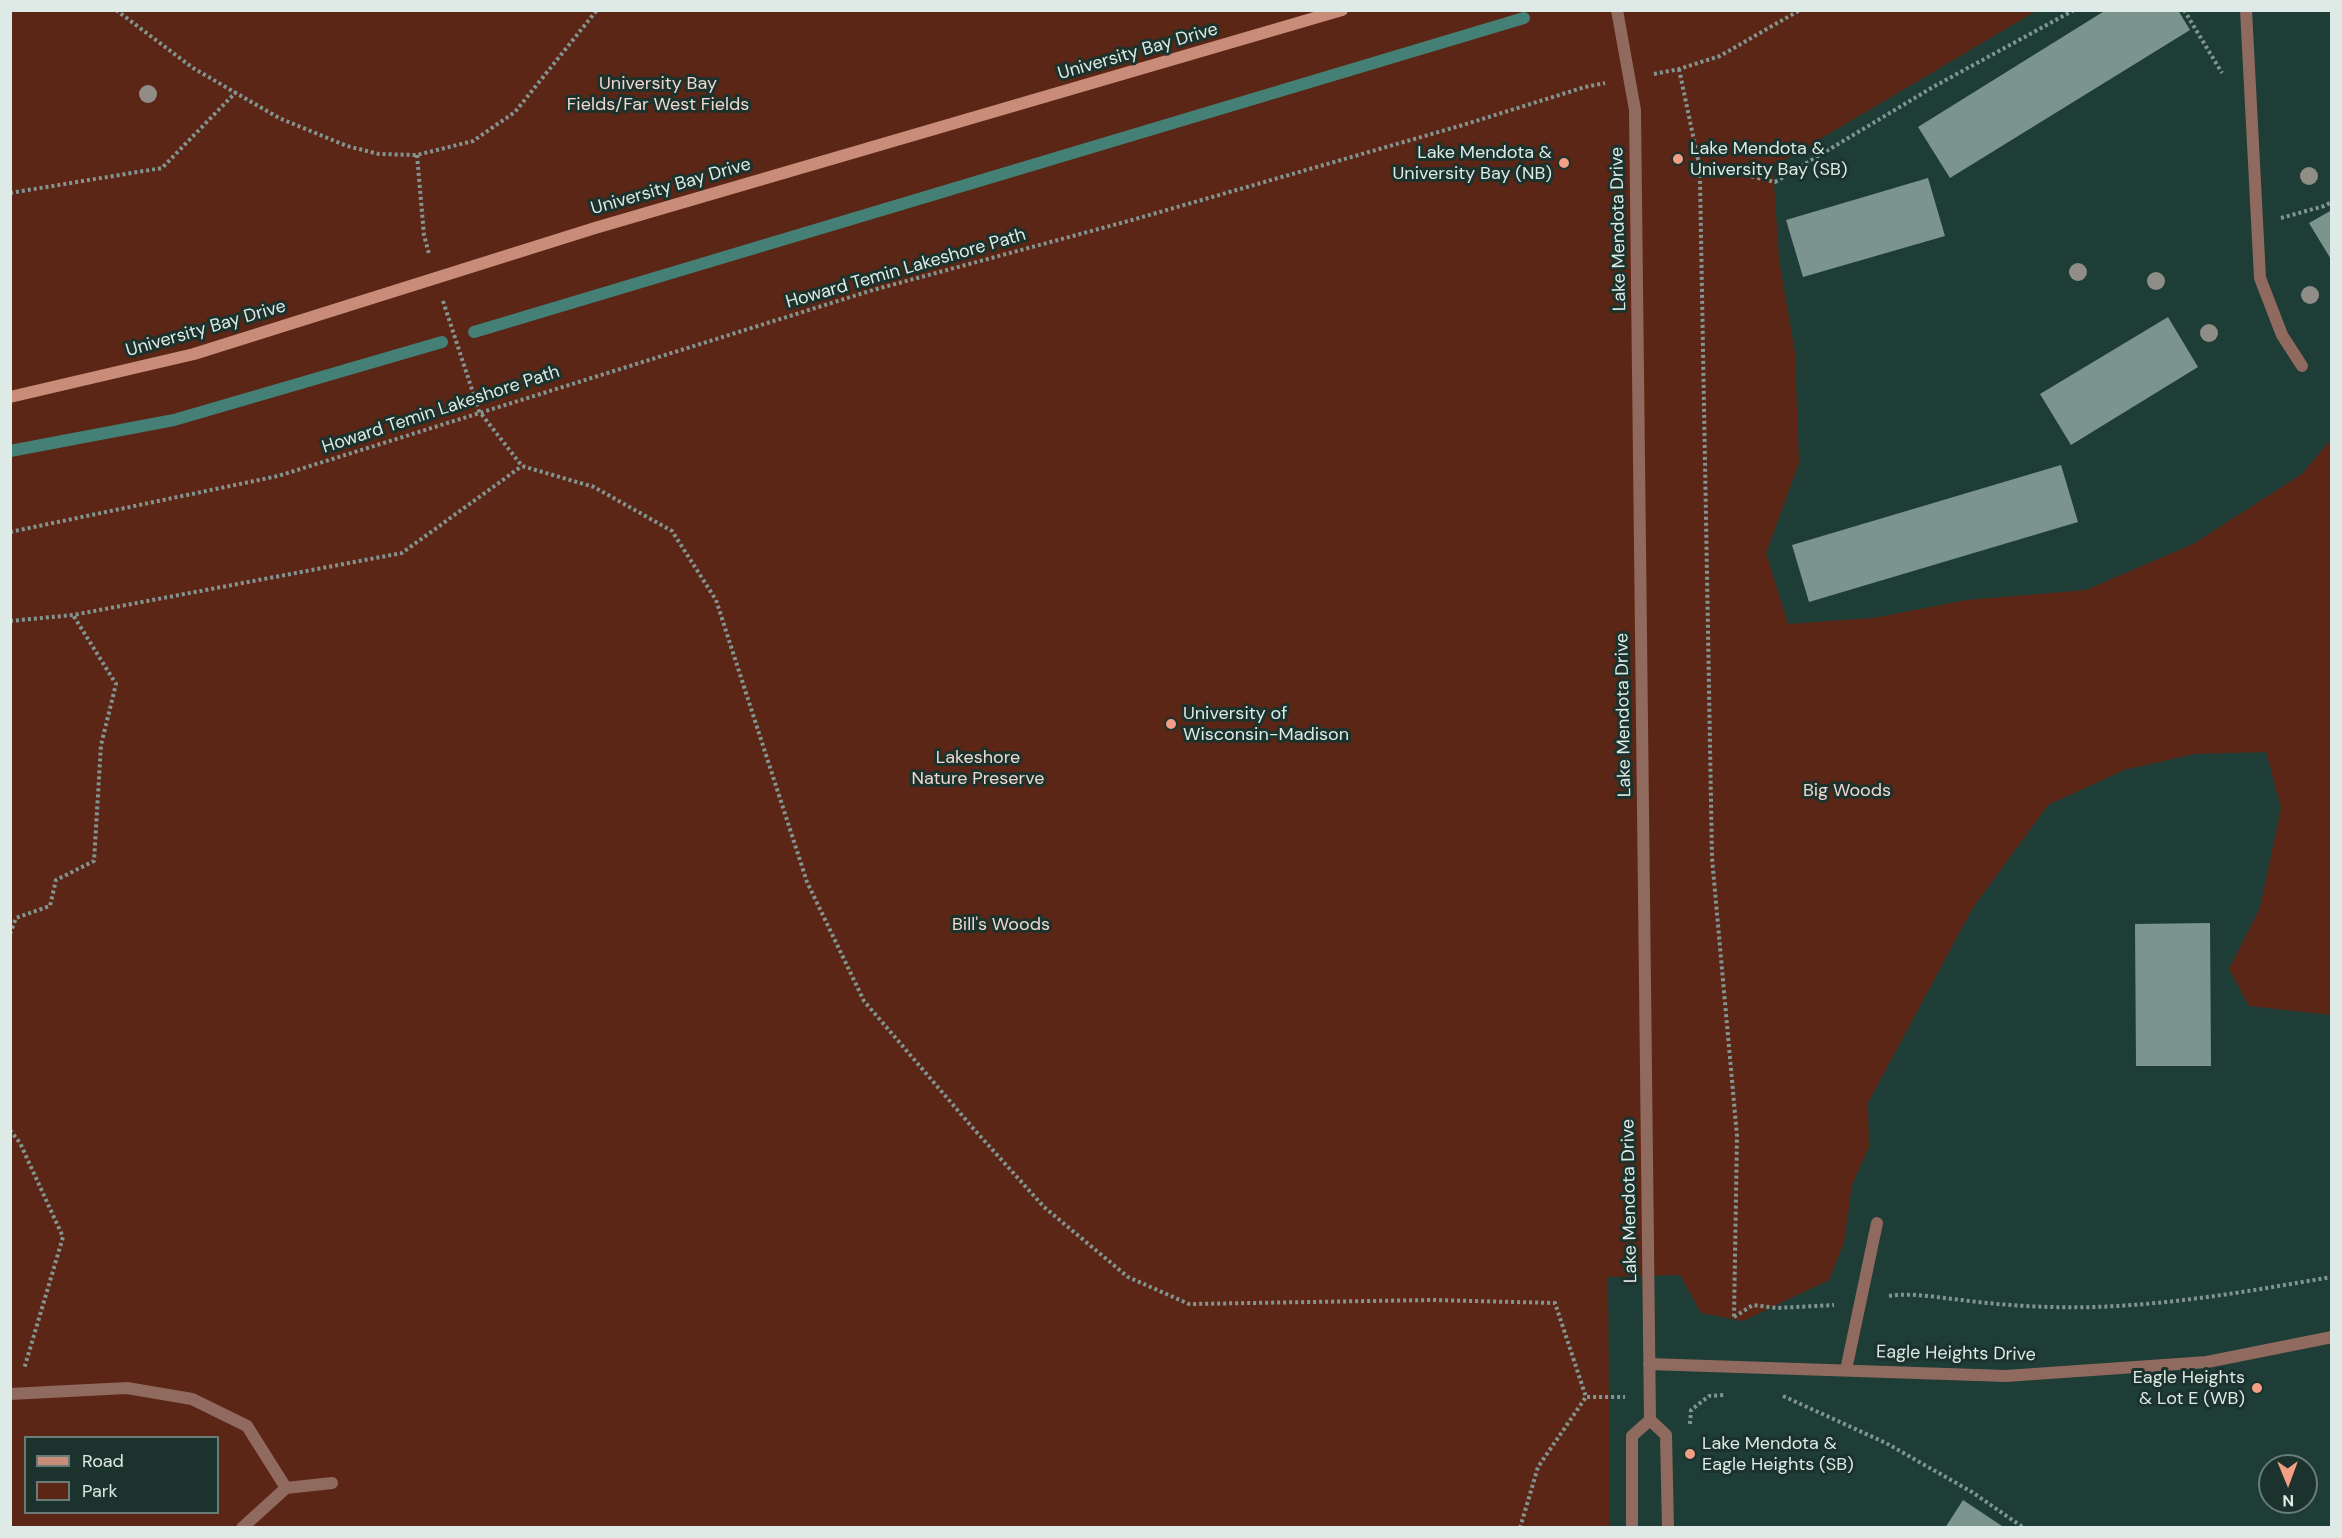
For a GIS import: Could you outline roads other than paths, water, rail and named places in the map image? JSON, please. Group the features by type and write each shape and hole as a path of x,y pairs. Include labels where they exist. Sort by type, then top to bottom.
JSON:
{"street":[{"name":"University Bay Drive","path":"10,397 194,354 595,228 1315,14 1342,10"},
{"name":"Lake Mendota Drive","path":"1617,10 1635,110 1650,1420"},
{"path":"2246,10 2260,278 2282,335 2302,366"},
{"path":"1846,1370 1876,1223"},
{"name":"Eagle Heights Drive","path":"1649,1364 2006,1376 2207,1362 2331,1337"},
{"path":"14,1394 127,1388 192,1399 247,1426 286,1488"},
{"path":"1632,1527 1632,1436 1650,1420 1666,1435 1668,1527"},
{"path":"242,1527 286,1488 332,1483"}],"waterway":[{"path":"474,332 1524,18"},
{"path":"10,451 174,420 442,342"}],"place":[{"name":"Lake Mendota & University Bay (SB)","path":"1678,159"},
{"name":"Lake Mendota & University Bay (NB)","path":"1564,163"},
{"name":"University of Wisconsin-Madison","path":"1171,724"},
{"name":"Eagle Heights & Lot E (WB)","path":"2257,1388"},
{"name":"Lake Mendota & Eagle Heights (SB)","path":"1690,1454"}],"park label":[{"name":"University Bay Fields/Far West Fields","path":"658,94"},
{"name":"Lakeshore Nature Preserve","path":"978,768"},
{"name":"Big Woods","path":"1847,791"},
{"name":"Bill's Woods","path":"1001,925"}]}
